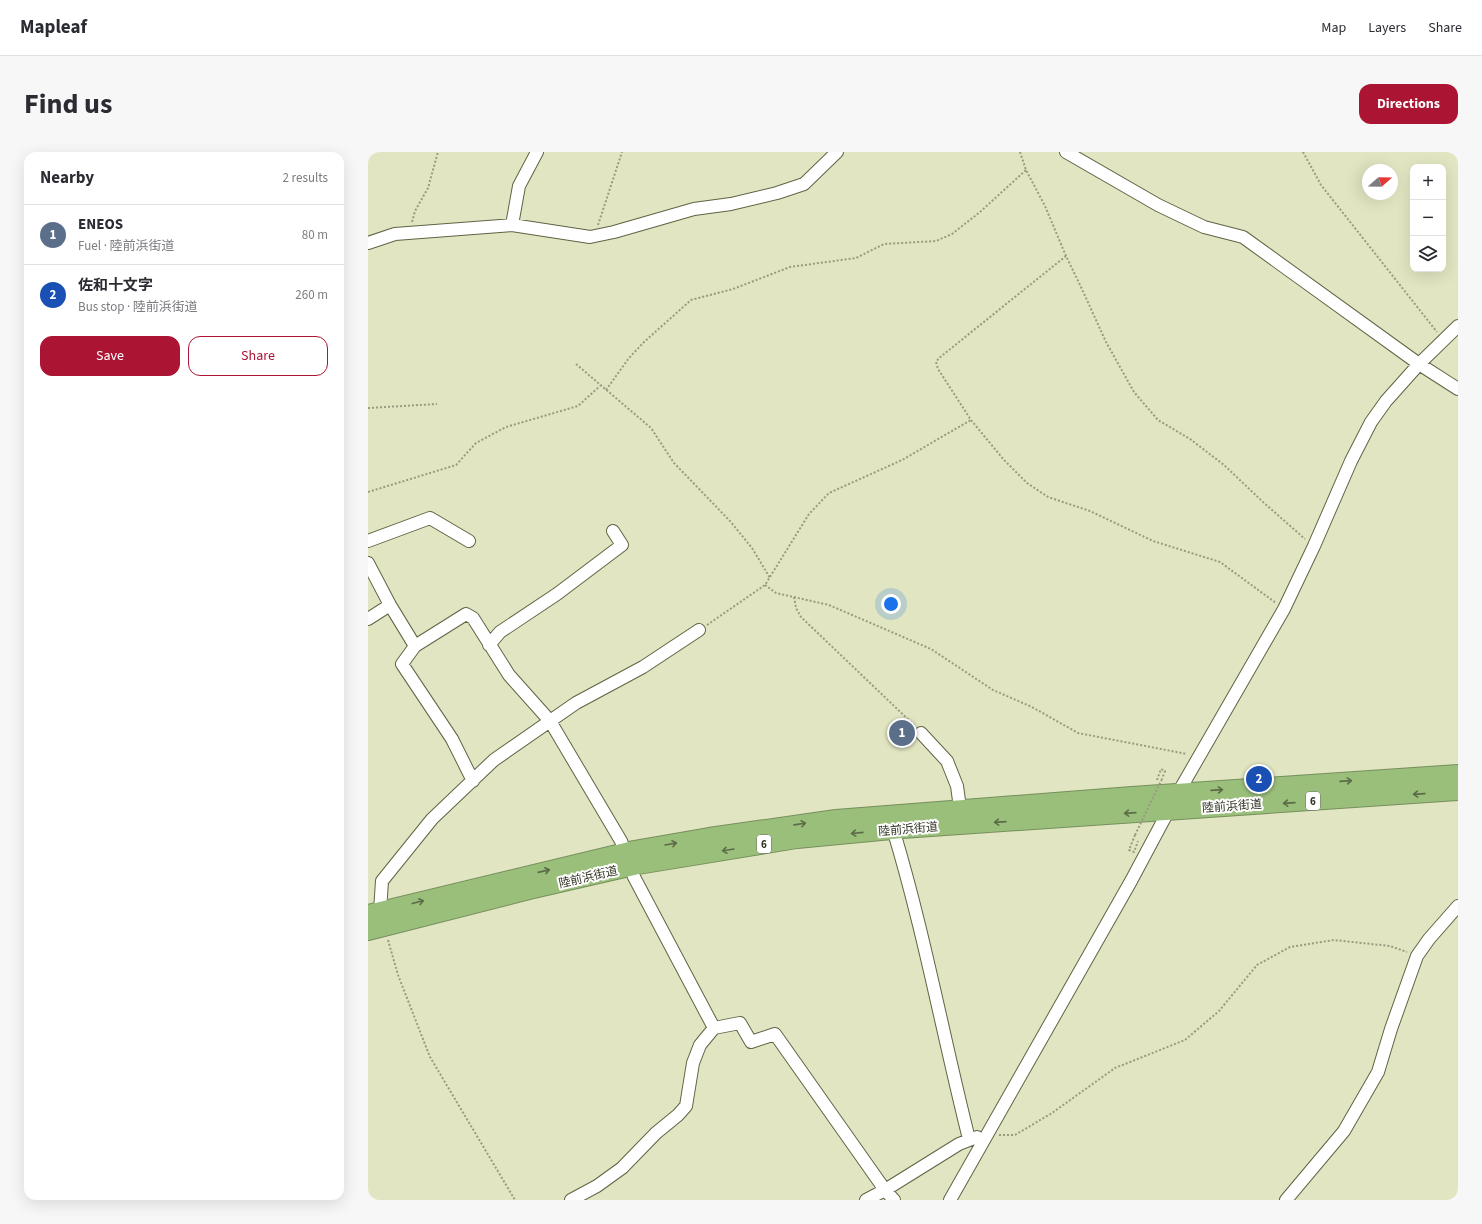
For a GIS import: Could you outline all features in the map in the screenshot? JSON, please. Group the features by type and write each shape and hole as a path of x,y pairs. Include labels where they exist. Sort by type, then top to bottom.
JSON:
{"highway":[{"name":"陸前浜街道","path":"628,860 797,839 893,830 961,817 1178,793 1458,774"},
{"name":"陸前浜街道","path":"375,921 529,890 709,837 836,819 1169,811 1458,791"}],"street":[{"path":"512,225 520,186 537,152"},
{"path":"368,243 395,234 410,232 512,225 590,237 694,210 731,204 777,193 804,184 837,152"},
{"path":"1066,152 1158,205 1204,227 1243,237 1419,364 1458,389"},
{"path":"950,1200 1128,887 1198,756 1284,609 1314,546 1350,461 1371,422 1386,401 1419,364 1458,326"},
{"path":"368,541 430,518 469,541"},
{"path":"489,645 500,632 557,594 622,545 613,531"},
{"path":"368,563 390,605 415,646"},
{"path":"368,618 390,605"},
{"path":"472,781 452,739 402,664 415,646 466,614 473,618 509,675 550,721 622,841 634,877 714,1028"},
{"path":"375,921 382,881 432,819 494,760 576,703 643,667 699,630"},
{"path":"921,732 947,760 957,786 961,817"},
{"path":"893,830 909,883 969,1139"},
{"path":"1286,1200 1344,1131 1378,1072 1391,1029 1417,956 1429,939 1458,906"},
{"path":"571,1200 597,1186 622,1168 656,1133 678,1115 686,1106 693,1063 700,1045 714,1028 740,1023 751,1042 775,1034 885,1190 894,1200"},
{"path":"866,1200 969,1139 986,1136"}],"path":[{"path":"410,232 415,211 428,188 438,152"},
{"path":"594,236 622,152"},
{"path":"1020,152 1026,170 1045,206 1066,256 1082,287 1106,342 1134,392 1158,420 1190,440 1224,465 1262,502 1314,546"},
{"path":"1303,152 1321,185 1444,340"},
{"path":"606,390 629,358 644,342 691,300 733,289 790,267 856,258 884,244 936,241 952,234 980,212 1026,170"},
{"path":"1066,256 939,358 936,362 938,369 971,420 1027,483 1048,497 1090,511 1153,540 1220,562 1284,609"},
{"path":"576,364 651,428 674,463 730,521 752,548 770,578"},
{"path":"368,492 456,465 476,443 494,433 506,427 578,406 600,386"},
{"path":"368,408 437,404"},
{"path":"699,630 765,585 809,514 829,493 902,460 971,420"},
{"path":"765,585 776,593 829,605 931,649 993,690 1032,707 1078,734 1198,756"},
{"path":"794,597 796,608 801,617 921,732"},
{"path":"1138,840 1134,852 1129,850 1162,780 1165,771 1162,769 1156,783"},
{"path":"375,921 430,1057 515,1200"},
{"path":"986,1136 1015,1135 1052,1113 1116,1068 1185,1040 1219,1011 1257,965 1290,947 1334,940 1390,946 1417,956"}],"place":[{"name":"ENEOS","path":"902,733"},
{"name":"佐和十文字","path":"1259,779"}]}
